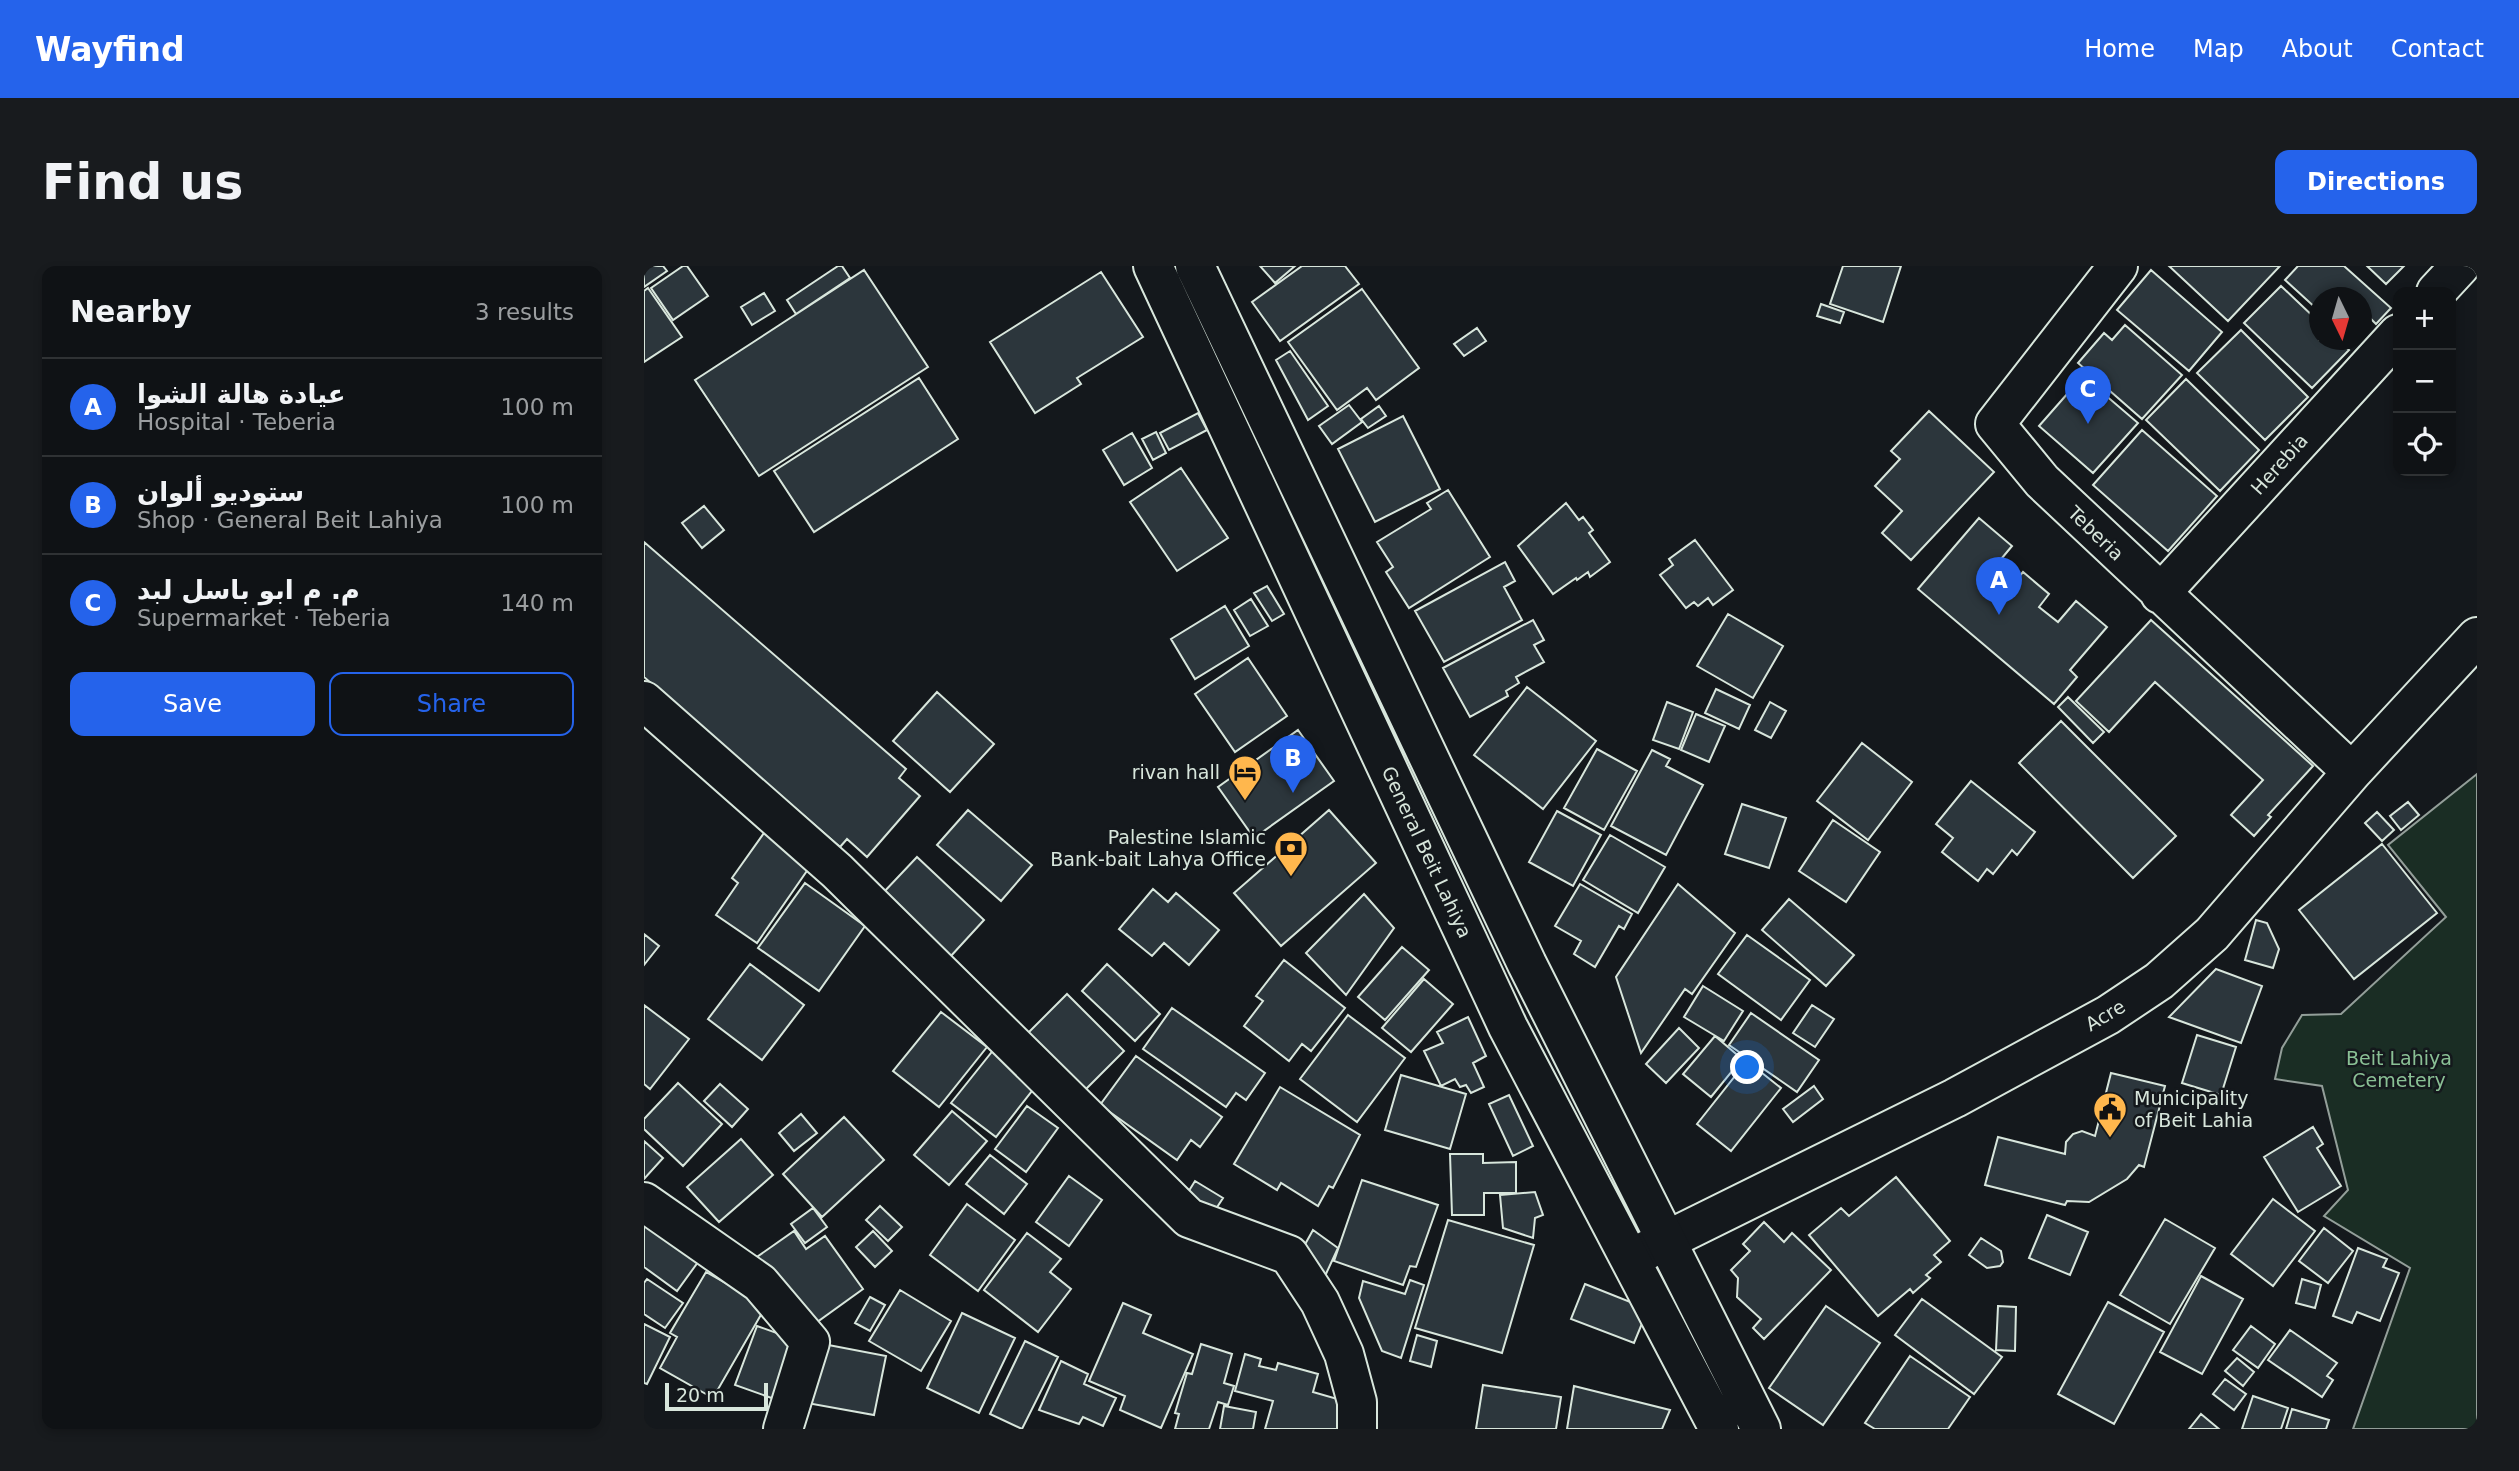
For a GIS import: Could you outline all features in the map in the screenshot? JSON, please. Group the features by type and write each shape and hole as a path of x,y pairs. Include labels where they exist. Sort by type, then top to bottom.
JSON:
{"main road":[{"name":"General Beit Lahiya","path":"1153,266 1508,1027 1719,1429"},
{"path":"1195,266 1527,964 1761,1429"},
{"path":"2441,287 2460,266"},
{"name":"Teberia","path":"2101,272 1995,424 2042,481 2352,772"},
{"name":"Herebia","path":"2160,594 2393,339"},
{"name":"Acre","path":"1631,1258 1955,1098 2108,1015 2159,981 2212,934 2352,772 2477,637"},
{"path":"644,701 837,871 1189,1218 1289,1255 1320,1302 1344,1354 1357,1402 1357,1429"},
{"path":"644,1202 760,1283 810,1342 783,1429"}],"green space":[{"name":"Beit Lahiya Cemetery","path":"2477,774 2477,1429 2353,1429 2410,1268 2324,1216 2348,1190 2322,1086 2275,1079 2282,1048 2302,1015 2341,1014 2446,917 2388,845"}],"building":[{"path":"644,266 663,266 667,271 644,287"},
{"path":"687,266 708,296 673,320 651,288"},
{"path":"838,266 842,266 850,278 796,314 787,300"},
{"path":"1260,266 1295,266 1275,283"},
{"path":"1302,266 1345,266 1359,284 1280,341 1252,302"},
{"path":"1843,266 1901,266 1883,322 1830,304"},
{"path":"2169,266 2280,266 2228,321"},
{"path":"2298,266 2344,266 2368,287 2309,287 2309,302 2285,280"},
{"path":"2367,266 2404,266 2386,284"},
{"path":"864,270 928,367 759,476 695,380"},
{"path":"2151,270 2222,332 2189,371 2117,310"},
{"path":"1101,272 1143,337 1077,378 1081,384 1035,413 990,342"},
{"path":"2281,286 2309,313 2309,350 2349,350 2312,388 2244,323"},
{"path":"648,288 682,337 644,362 644,291"},
{"path":"1362,289 1419,368 1376,400 1367,388 1337,410 1288,342"},
{"path":"2372,291 2391,308 2376,324 2372,320"},
{"path":"764,293 775,311 752,325 741,307"},
{"path":"1821,304 1844,312 1840,323 1817,316"},
{"path":"2125,325 2182,375 2142,419 2078,363 2104,333 2112,340"},
{"path":"1477,328 1486,341 1464,356 1454,344"},
{"path":"2241,330 2308,397 2265,440 2197,373"},
{"path":"1290,351 1328,406 1308,420 1276,360"},
{"path":"2083,376 2138,423 2093,473 2039,426"},
{"path":"919,378 958,439 814,532 774,471"},
{"path":"2186,379 2259,450 2220,491 2146,420"},
{"path":"1349,405 1362,422 1332,444 1319,426"},
{"path":"1379,406 1386,416 1368,428 1361,419"},
{"path":"1929,411 1994,472 1911,560 1882,533 1902,511 1875,486 1900,459 1891,451"},
{"path":"1198,413 1207,430 1169,450 1160,433"},
{"path":"1403,416 1440,489 1375,522 1338,449"},
{"path":"2142,430 2217,496 2168,551 2093,485"},
{"path":"1156,432 1166,453 1153,460 1142,439"},
{"path":"1132,433 1152,468 1124,485 1103,450"},
{"path":"1181,468 1228,538 1177,571 1130,502"},
{"path":"1448,490 1490,557 1409,608 1386,572 1393,567 1377,542 1431,509 1427,503"},
{"path":"1566,503 1579,520 1583,517 1593,530 1589,533 1610,562 1590,577 1588,572 1553,594 1518,546"},
{"path":"704,506 724,530 702,548 682,523"},
{"path":"1979,518 2012,546 1992,570 2011,586 2023,572 2049,594 2039,607 2058,622 2076,601 2107,627 2070,670 2077,677 2054,704 1918,589"},
{"path":"1695,540 1733,590 1713,605 1708,598 1698,606 1694,602 1686,608 1660,575 1673,565 1669,559"},
{"path":"644,542 906,769 899,778 920,796 867,857 847,839 840,847 644,677"},
{"path":"1505,562 1515,581 1504,587 1522,620 1444,662 1415,611"},
{"path":"1267,586 1284,614 1272,621 1254,593"},
{"path":"1251,599 1268,626 1250,636 1234,610"},
{"path":"1225,606 1249,646 1195,679 1171,639"},
{"path":"1728,614 1783,646 1753,698 1697,666"},
{"path":"1533,620 1544,640 1534,645 1544,662 1516,677 1519,683 1506,691 1508,696 1470,717 1443,668"},
{"path":"2151,620 2313,766 2268,815 2271,817 2254,836 2231,815 2263,780 2155,682 2109,732 2076,701"},
{"path":"1248,658 1287,716 1235,752 1195,694"},
{"path":"1527,687 1596,741 1543,809 1474,755"},
{"path":"1716,689 1750,705 1739,729 1705,713"},
{"path":"937,692 994,744 950,792 893,741"},
{"path":"2068,697 2104,732 2093,743 2058,707"},
{"path":"1667,702 1693,712 1679,749 1653,740"},
{"path":"1770,702 1786,711 1771,738 1755,730"},
{"path":"1696,714 1725,726 1709,762 1681,750"},
{"path":"2061,721 2176,836 2133,878 2019,763"},
{"path":"1298,730 1334,781 1254,838 1218,787"},
{"path":"1862,743 1912,782 1868,840 1817,801"},
{"path":"1597,749 1637,771 1604,830 1564,808"},
{"path":"1652,750 1670,759 1666,766 1703,785 1666,855 1611,826"},
{"path":"1971,781 2035,832 2017,855 2012,850 1993,874 1987,869 1978,881 1942,852 1953,838 1936,824"},
{"path":"2408,802 2419,815 2401,830 2390,816"},
{"path":"1742,804 1786,818 1769,868 1725,854"},
{"path":"968,810 1032,865 1001,901 937,845"},
{"path":"1329,810 1376,863 1281,946 1234,893"},
{"path":"1557,811 1601,835 1573,886 1529,862"},
{"path":"2377,812 2394,830 2382,841 2365,823"},
{"path":"1833,820 1880,852 1846,902 1799,871"},
{"path":"764,833 811,865 757,943 716,915 738,883 732,878"},
{"path":"1610,835 1665,867 1638,913 1583,880"},
{"path":"2382,844 2437,913 2354,979 2299,910"},
{"path":"917,857 984,920 950,957 882,894"},
{"path":"805,883 865,926 819,991 758,948"},
{"path":"1580,884 1632,914 1624,929 1619,926 1595,967 1574,954 1581,941 1555,926"},
{"path":"1678,884 1735,933 1692,994 1685,989 1641,1053 1616,977"},
{"path":"1153,889 1168,902 1176,893 1219,930 1189,965 1164,943 1152,956 1119,929"},
{"path":"1364,894 1394,928 1346,995 1306,953"},
{"path":"1789,899 1854,955 1826,986 1762,930"},
{"path":"2256,920 2267,923 2279,949 2273,968 2245,960"},
{"path":"644,934 659,946 644,965"},
{"path":"1747,935 1810,980 1781,1020 1718,974"},
{"path":"1402,947 1429,970 1385,1020 1358,997"},
{"path":"1284,960 1345,1008 1311,1051 1302,1044 1289,1061 1244,1026 1263,1001 1256,996"},
{"path":"750,964 804,1005 762,1060 708,1019"},
{"path":"1107,964 1160,1014 1135,1041 1082,991"},
{"path":"2216,969 2262,986 2241,1043 2169,1017"},
{"path":"1424,979 1453,1004 1411,1052 1382,1028"},
{"path":"1703,986 1743,1011 1724,1041 1684,1017"},
{"path":"1067,994 1124,1051 1082,1093 1024,1037"},
{"path":"644,1005 689,1039 650,1089 644,1084"},
{"path":"1812,1005 1834,1019 1815,1047 1793,1033"},
{"path":"1172,1008 1265,1073 1246,1100 1236,1093 1226,1107 1143,1049"},
{"path":"941,1012 987,1047 939,1107 893,1071"},
{"path":"1751,1013 1819,1060 1797,1092 1729,1045"},
{"path":"1348,1015 1405,1058 1357,1122 1300,1079"},
{"path":"1468,1017 1486,1056 1473,1063 1484,1087 1471,1093 1466,1085 1460,1087 1455,1079 1441,1086 1424,1051 1443,1043 1437,1032"},
{"path":"1679,1028 1699,1048 1666,1083 1646,1064"},
{"path":"2197,1035 2236,1047 2221,1095 2182,1083"},
{"path":"1715,1036 1742,1059 1711,1097 1683,1074"},
{"path":"995,1048 1035,1087 996,1137 951,1103"},
{"path":"1136,1056 1222,1117 1200,1147 1191,1140 1177,1160 1100,1105"},
{"path":"1747,1061 1781,1088 1731,1151 1697,1124"},
{"name":"Municipality of Beit Lahia","path":"2111,1073 2165,1086 2144,1167 2139,1165 2127,1179 2089,1202 2067,1201 2065,1205 1985,1185 1998,1137 2065,1154 2066,1142 2073,1134 2082,1131 2095,1136"},
{"path":"1401,1075 1466,1094 1450,1149 1385,1130"},
{"path":"678,1083 722,1124 683,1166 644,1129 644,1119"},
{"path":"720,1084 748,1109 732,1127 704,1101"},
{"path":"1814,1086 1823,1099 1793,1122 1783,1109"},
{"path":"1280,1087 1360,1135 1333,1188 1329,1186 1318,1206 1281,1183 1277,1190 1234,1164"},
{"path":"1509,1095 1533,1146 1513,1156 1489,1104"},
{"path":"1027,1106 1058,1128 1026,1172 995,1149"},
{"path":"952,1111 987,1141 949,1185 914,1155"},
{"path":"801,1114 817,1133 794,1151 779,1133"},
{"path":"844,1117 884,1160 822,1217 783,1174"},
{"path":"2313,1127 2323,1144 2317,1148 2341,1186 2298,1212 2264,1157"},
{"path":"741,1139 773,1175 719,1222 687,1187"},
{"path":"644,1141 663,1158 644,1179"},
{"path":"1450,1154 1483,1154 1483,1163 1516,1162 1516,1193 1484,1193 1484,1215 1452,1215"},
{"path":"990,1155 1027,1184 1004,1214 966,1184"},
{"path":"1069,1176 1102,1200 1069,1246 1036,1222"},
{"path":"1896,1177 1950,1241 1934,1255 1941,1262 1926,1275 1930,1278 1913,1293 1910,1289 1878,1316 1809,1235 1841,1208 1849,1216"},
{"path":"1362,1180 1438,1205 1416,1267 1410,1266 1403,1285 1334,1261"},
{"path":"1195,1181 1223,1198 1210,1218 1182,1202"},
{"path":"1535,1192 1543,1215 1535,1218 1533,1238 1503,1228 1500,1195"},
{"path":"2273,1199 2315,1231 2273,1286 2231,1254"},
{"path":"967,1204 1015,1240 978,1291 930,1255"},
{"path":"880,1206 902,1227 888,1241 866,1220"},
{"path":"813,1208 827,1227 805,1243 791,1224"},
{"path":"2047,1215 2088,1232 2070,1275 2029,1258"},
{"path":"644,1217 701,1258 677,1291 644,1267"},
{"path":"2165,1219 2215,1248 2170,1324 2120,1295"},
{"path":"1448,1220 1534,1245 1502,1353 1415,1328"},
{"path":"1764,1222 1784,1242 1792,1233 1831,1270 1764,1339 1753,1328 1761,1319 1737,1297 1738,1278 1731,1270 1750,1251 1743,1244"},
{"path":"2324,1228 2353,1251 2328,1283 2299,1261"},
{"path":"1313,1230 1338,1248 1325,1276 1303,1248"},
{"path":"794,1231 806,1249 825,1236 863,1289 806,1330 754,1259"},
{"path":"873,1231 892,1251 875,1267 856,1247"},
{"path":"1027,1233 1061,1259 1050,1272 1071,1289 1038,1332 984,1290"},
{"path":"1981,1238 2001,1251 2003,1262 2000,1266 1987,1268 1969,1255"},
{"path":"2358,1248 2387,1259 2383,1267 2399,1273 2380,1321 2357,1312 2352,1323 2333,1316"},
{"path":"706,1272 766,1306 713,1398 660,1368 677,1337 670,1333"},
{"path":"2201,1276 2243,1299 2202,1374 2160,1352"},
{"path":"647,1279 683,1303 665,1328 644,1314 644,1283"},
{"path":"2302,1279 2321,1285 2315,1308 2296,1303"},
{"path":"1410,1280 1424,1285 1401,1358 1382,1351 1359,1298 1363,1281 1405,1294"},
{"path":"1585,1284 1648,1309 1634,1343 1571,1319"},
{"path":"900,1290 951,1321 921,1371 869,1341"},
{"path":"870,1297 885,1305 870,1331 855,1323"},
{"path":"1922,1299 2002,1357 1974,1394 1895,1335"},
{"path":"2108,1302 2164,1332 2114,1424 2058,1394"},
{"path":"1123,1303 1151,1315 1143,1333 1193,1354 1161,1428 1120,1410 1125,1396 1089,1381"},
{"path":"1826,1306 1880,1343 1823,1425 1769,1388"},
{"path":"1998,1306 2016,1307 2015,1351 1996,1350"},
{"path":"962,1313 1015,1338 979,1413 927,1388"},
{"path":"644,1324 670,1337 647,1384 644,1383"},
{"path":"757,1326 802,1342 780,1401 735,1385"},
{"path":"2251,1326 2275,1344 2258,1368 2233,1350"},
{"path":"2290,1330 2337,1363 2327,1376 2333,1380 2322,1397 2268,1360"},
{"path":"1417,1335 1437,1341 1431,1367 1410,1361"},
{"path":"1025,1341 1058,1357 1022,1429 990,1414"},
{"path":"818,1343 886,1356 874,1415 807,1403"},
{"path":"1201,1344 1232,1354 1224,1383 1234,1386 1228,1405 1218,1402 1209,1429 1175,1429 1179,1414 1175,1413 1187,1373 1192,1374"},
{"path":"1245,1354 1261,1359 1259,1366 1276,1370 1278,1363 1318,1374 1313,1392 1341,1400 1362,1429 1265,1429 1273,1401 1235,1391"},
{"path":"1910,1356 1970,1397 1948,1429 1875,1429 1865,1423"},
{"path":"2237,1358 2254,1372 2243,1386 2225,1371"},
{"path":"1061,1361 1088,1374 1084,1384 1116,1398 1103,1426 1083,1417 1079,1424 1039,1410"},
{"path":"2225,1379 2246,1394 2234,1410 2213,1394"},
{"path":"1483,1385 1561,1397 1556,1429 1476,1429"},
{"path":"1574,1386 1670,1410 1662,1429 1567,1429"},
{"path":"2253,1396 2288,1408 2281,1429 2242,1429"},
{"path":"1224,1406 1256,1412 1253,1429 1220,1429"},
{"path":"2292,1409 2329,1420 2326,1429 2286,1429"},
{"path":"2201,1414 2219,1429 2189,1429"}],"place":[{"name":"م. م ابو باسل لبد","path":"2088,424"},
{"name":"عيادة هالة الشوا","path":"1999,615"},
{"name":"ستوديو ألوان","path":"1293,793"},
{"name":"rivan hall","path":"1245,802"},
{"name":"Palestine Islamic Bank-bait Lahya Office","path":"1291,878"},
{"name":"Municipality of Beit Lahia","path":"2110,1139"}]}
